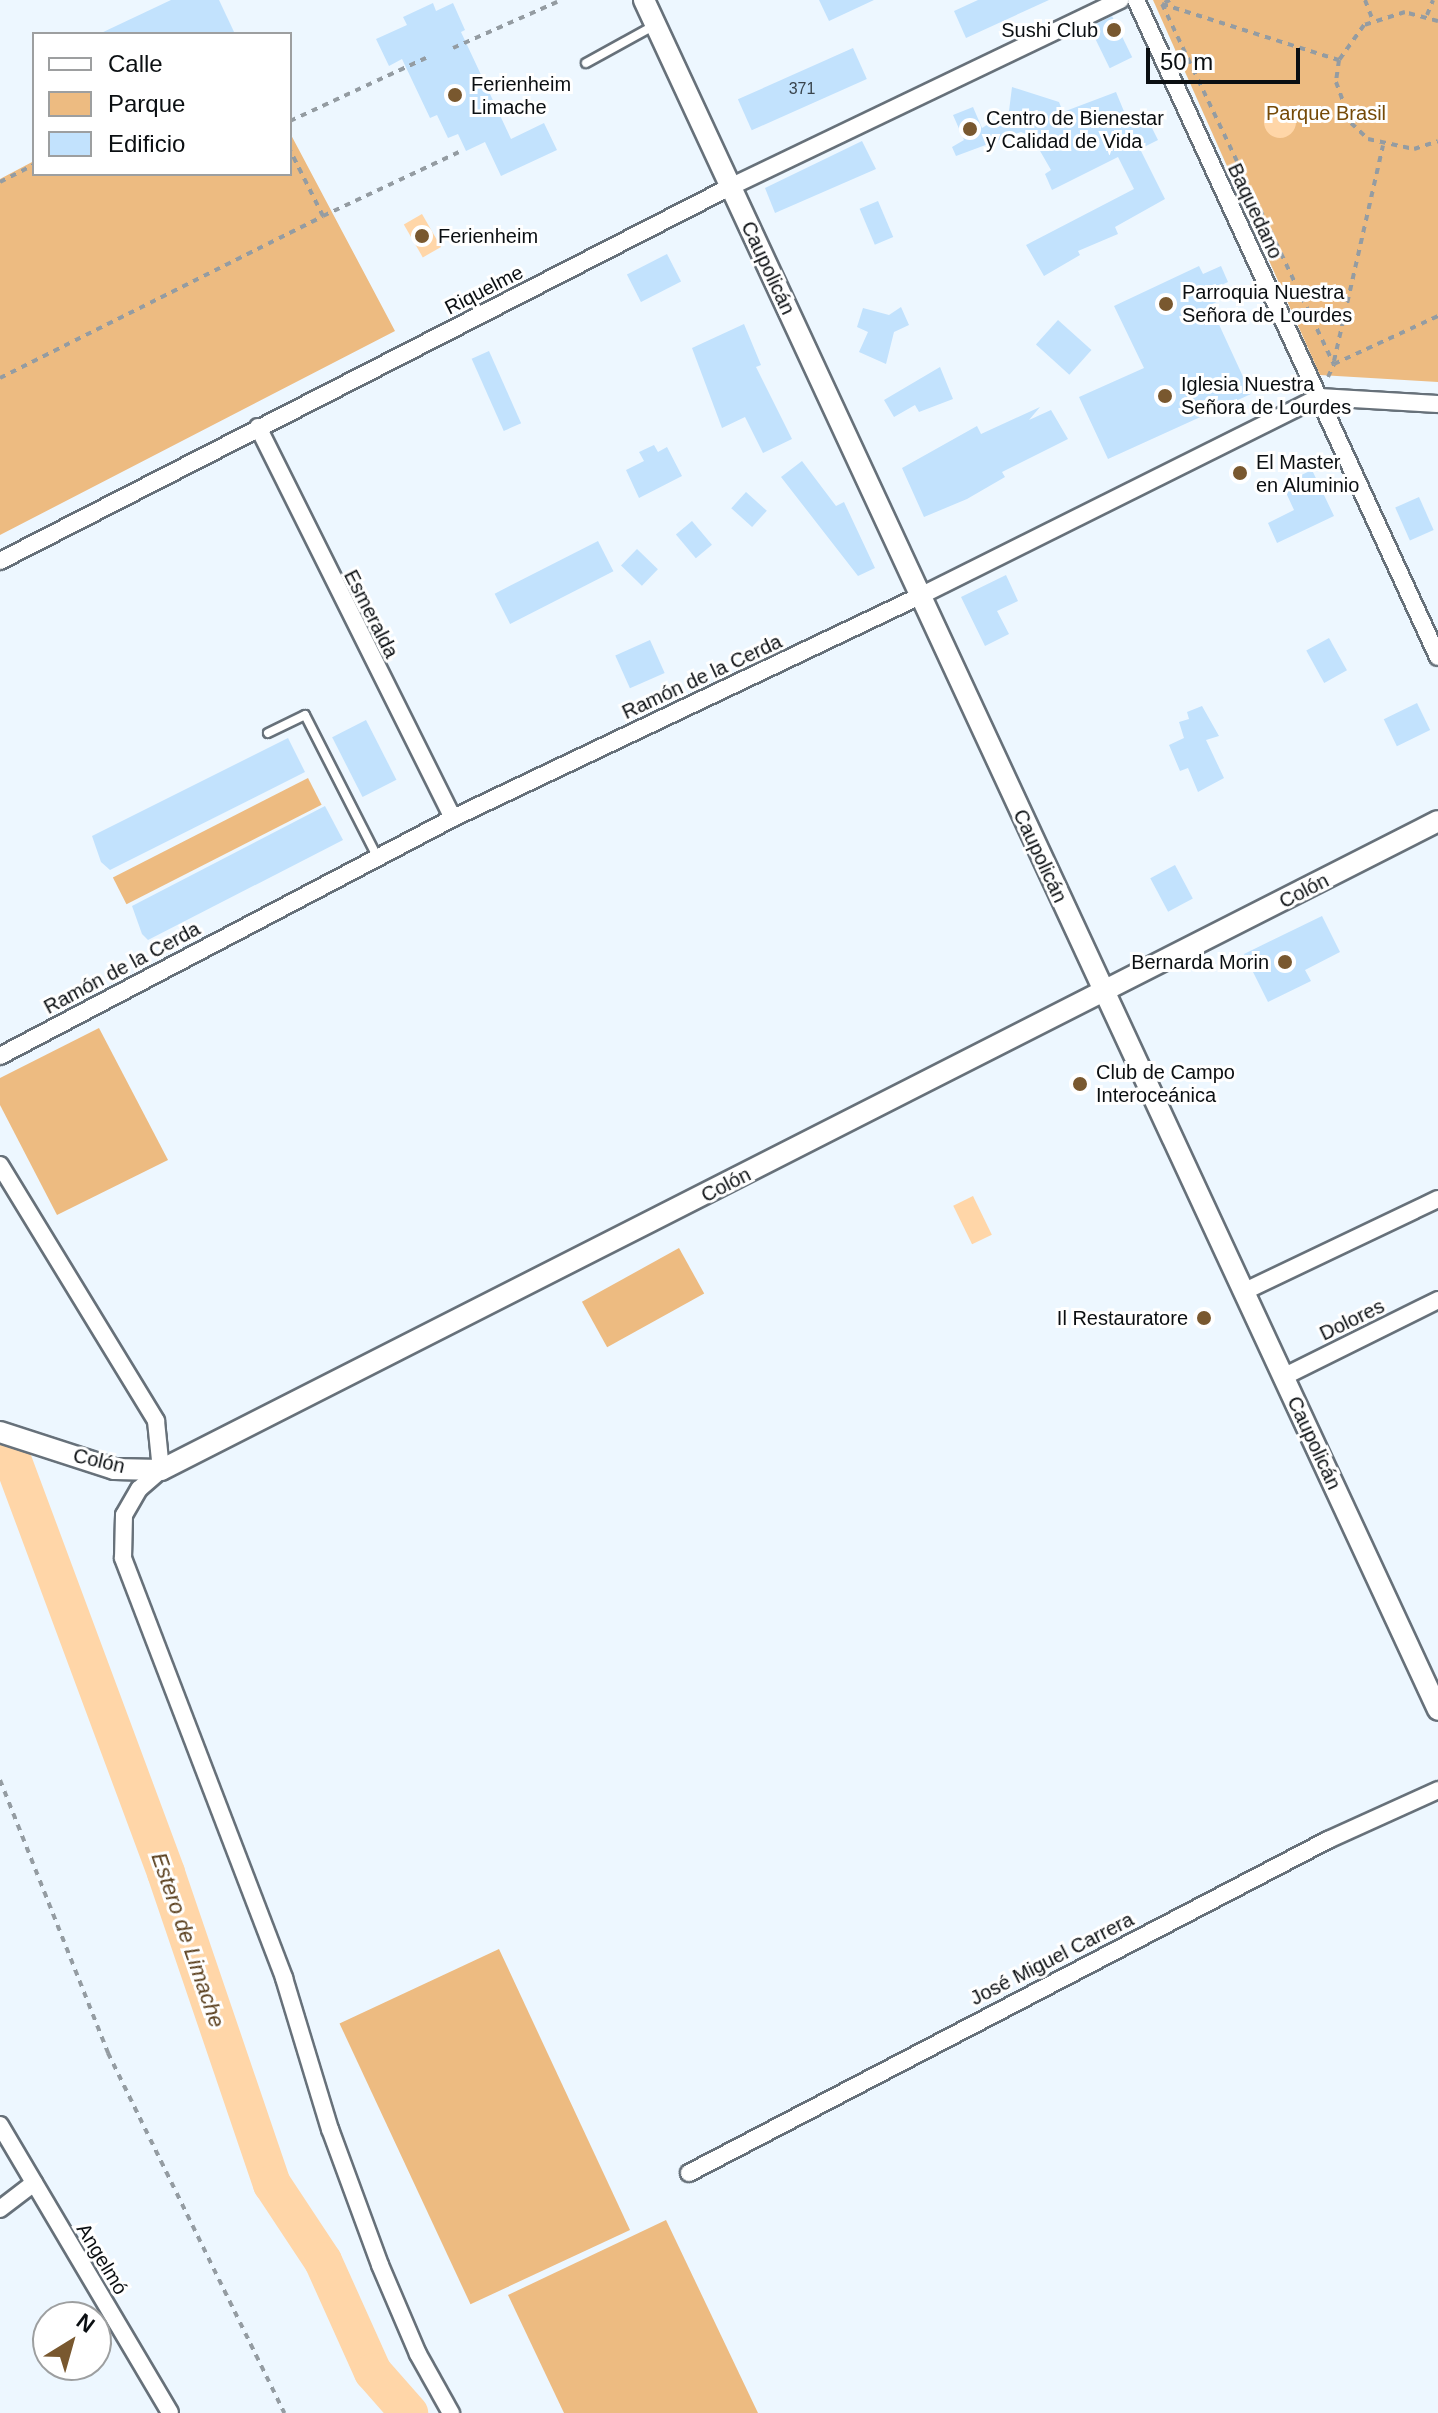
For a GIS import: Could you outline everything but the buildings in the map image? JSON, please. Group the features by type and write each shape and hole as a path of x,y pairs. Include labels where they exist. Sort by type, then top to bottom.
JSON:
{"street":[{"name":"Caupolicán","path":"644,0 1103,995 1438,1710"},
{"name":"Riquelme","path":"0,561 730,187 1120,0"},
{"name":"Baquedano","path":"1136,0 1438,657"},
{"name":"Ramón de la Cerda","path":"0,1056 453,818 920,596 1319,397 1438,404"},
{"name":"Esmeralda","path":"258,427 453,818"},
{"name":"Colón","path":"0,1432 114,1469 161,1470 1103,995 1438,821"},
{"path":"0,1165 156,1421 161,1470 139,1489 124,1515 123,1558 284,1978 330,2129 380,2265 418,2354 451,2413"},
{"path":"1243,1292 1438,1199"},
{"name":"Dolores","path":"1283,1377 1438,1300"},
{"name":"José Miguel Carrera","path":"689,2173 1328,1840 1438,1790"},
{"name":"Angelmó","path":"0,2125 170,2413"},
{"path":"0,2209 34,2183"}],"lane":[{"path":"586,63 656,25"},
{"path":"268,733 305,715 378,859"}],"path":[{"path":"1150,0 1339,60"},
{"path":"1162,4 1170,0"},
{"path":"1365,0 1373,21"},
{"path":"1427,15 1433,0"},
{"path":"453,48 557,2"},
{"path":"1162,4 1334,364"},
{"path":"1437,143 1414,149 1383,145 1351,123 1340,104 1339,60 1349,41 1373,21 1405,12 1427,15 1438,21"},
{"path":"292,120 426,58"},
{"path":"1319,397 1334,364 1383,145"},
{"path":"0,378 323,216 459,152"},
{"path":"292,154 323,216"},
{"path":"0,182 32,166"},
{"path":"1334,364 1438,316"},
{"path":"0,1780 108,2053 284,2413"}],"green space":[{"name":"Parque Brasil","path":"1153,0 1438,0 1438,382 1320,375"},
{"path":"292,137 395,331 0,535 0,179 32,162 32,176 292,176"},
{"path":"308,778 322,805 126,904 113,877"},
{"path":"99,1028 168,1160 57,1215 0,1105 0,1078"},
{"path":"679,1248 704,1293 607,1347 582,1302"},
{"path":"499,1949 630,2230 471,2304 339,2023"},
{"path":"666,2220 758,2413 564,2413 508,2295"}],"shaded area":[{"path":"1280,106 1292,110 1296,122 1292,134 1280,138 1268,134 1264,122 1268,110"},
{"name":"Ferienheim","path":"422,214 441,247 423,257 404,224"},
{"path":"973,1196 992,1235 972,1244 953,1206"}],"waterway":[{"name":"Estero de Limache","path":"7,1445 166,1873 272,2184 323,2261 373,2372 409,2413"}],"place":[{"name":"Sushi Club","path":"1114,30"},
{"name":"Ferienheim Limache","path":"455,95"},
{"name":"Centro de Bienestar y Calidad de Vida","path":"970,129"},
{"name":"Ferienheim","path":"422,236"},
{"name":"Parroquia Nuestra Señora de Lourdes","path":"1166,304"},
{"name":"Iglesia Nuestra Señora de Lourdes","path":"1165,396"},
{"name":"El Master en Aluminio","path":"1240,473"},
{"name":"Bernarda Morin","path":"1285,962"},
{"name":"Club de Campo Interoceánica","path":"1080,1084"},
{"name":"Il Restauratore","path":"1204,1318"}]}
